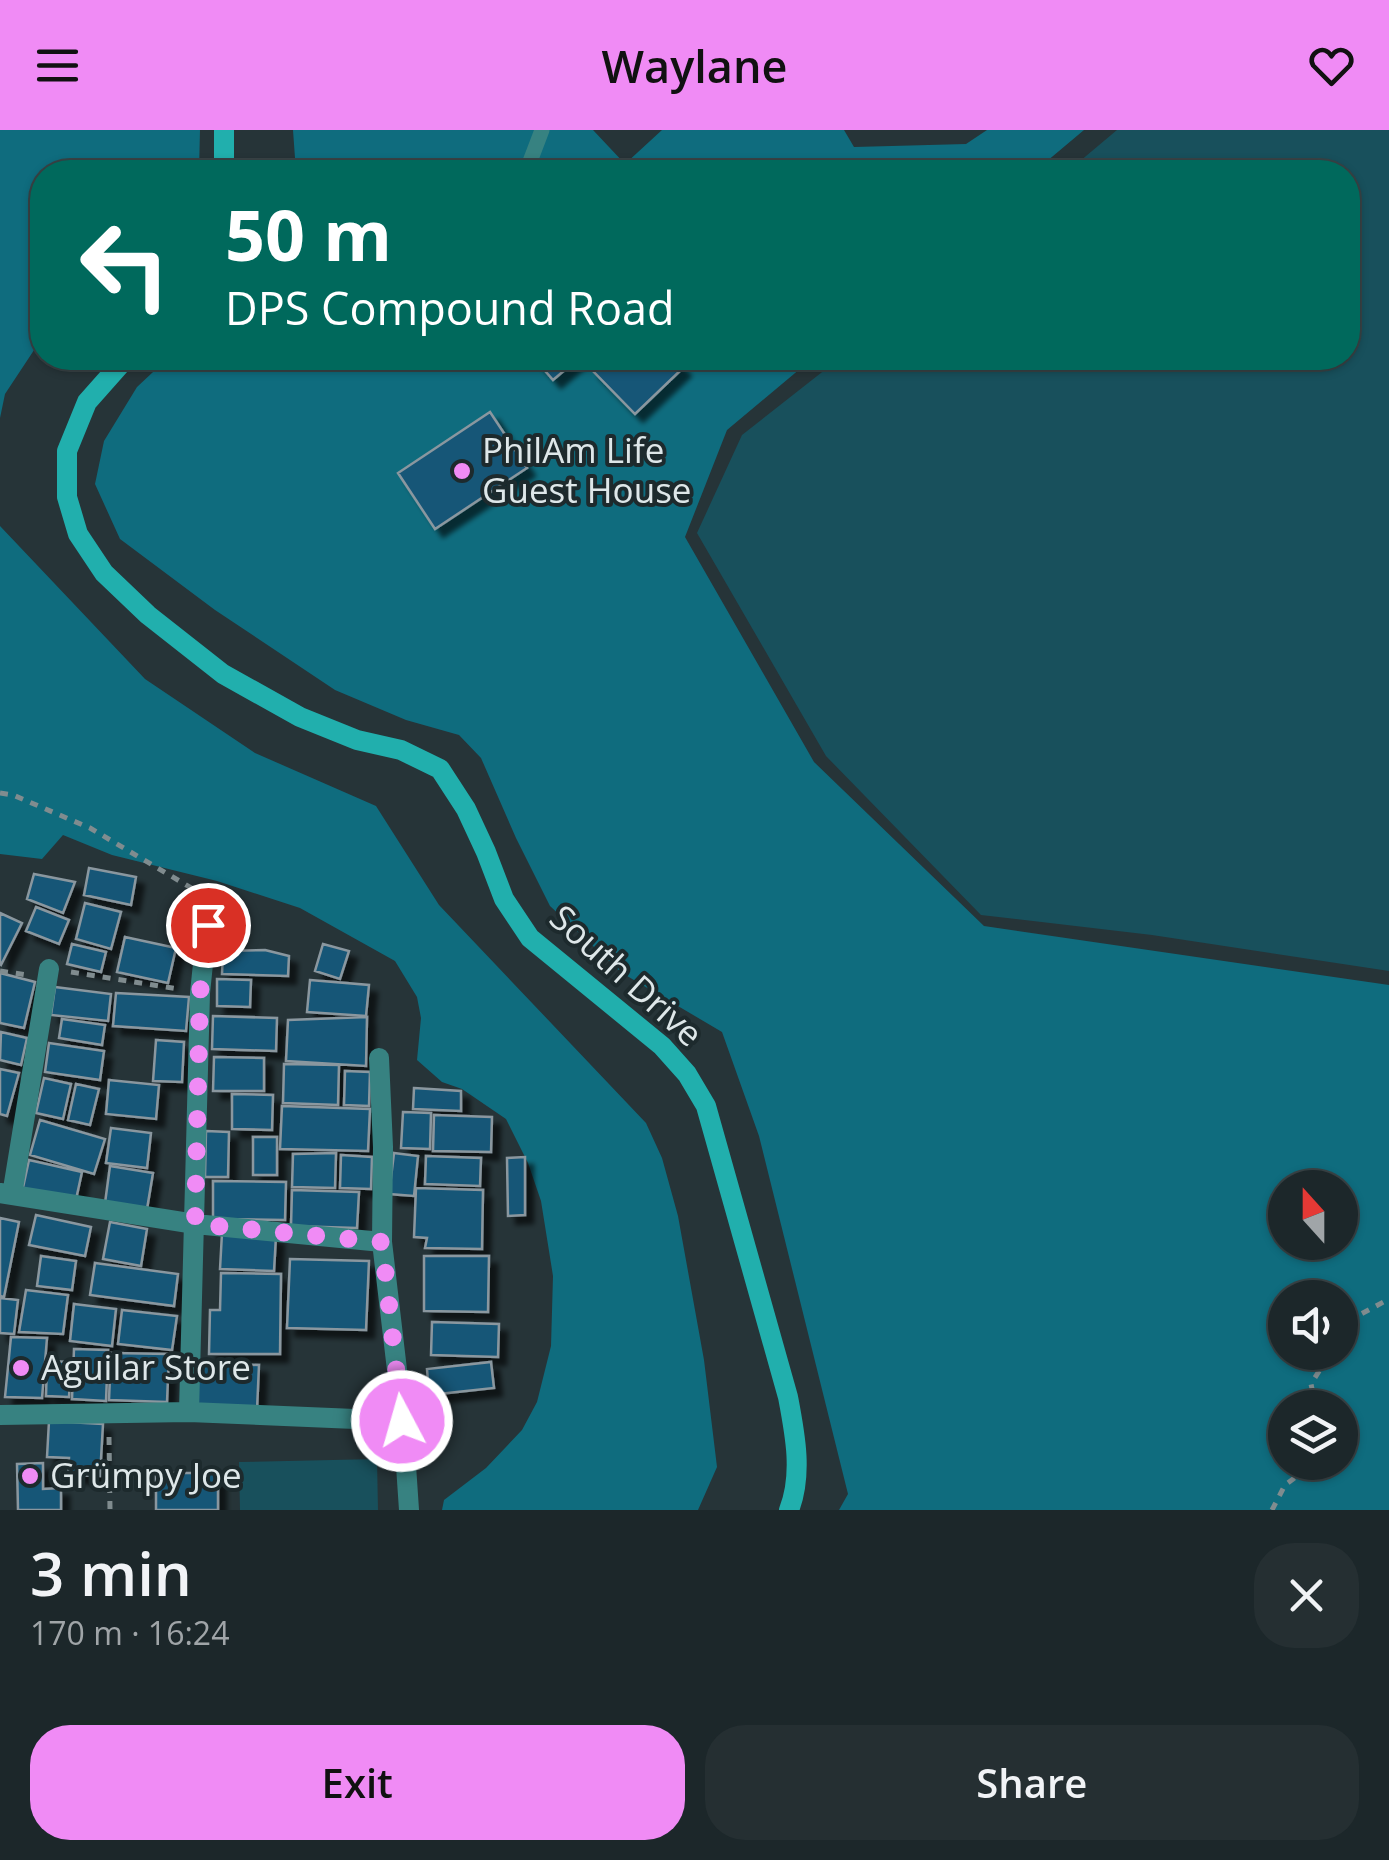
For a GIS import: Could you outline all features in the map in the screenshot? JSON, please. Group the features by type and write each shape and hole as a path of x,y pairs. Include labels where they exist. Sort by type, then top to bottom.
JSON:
{"main road":[{"path":"224,130 224,160"},
{"name":"South Drive","path":"115,370 87,402 67,451 67,497 78,534 104,572 148,615 222,674 300,717 357,740 401,750 440,769 466,809 504,900 530,938 662,1046 687,1074 706,1106 791,1412 797,1444 796,1480 789,1510"}],"street":[{"path":"189,1412 200,993 208,925"},
{"path":"49,969 6,1194 195,1224 382,1242"},
{"path":"380,1058 382,1242 408,1510"},
{"path":"0,1415 189,1412 402,1421"}],"lane":[{"path":"531,160 542,130"}],"path":[{"path":"0,793 90,828 193,889 208,925"},
{"path":"49,969 200,993"},
{"path":"1358,1317 1389,1300"},
{"path":"108,1414 110,1510"},
{"path":"1272,1510 1291,1480"}],"shaded area":[{"path":"0,130 200,130 199,160 30,160 30,356 5,394 0,418"},
{"path":"293,130 593,130 621,160 295,160"},
{"path":"662,130 844,130 854,147 966,144 987,130 1084,130 1048,160 629,160"},
{"path":"1117,130 1389,130 1389,971 1152,935 981,915 826,756 697,533 742,435 825,370 1360,370 1360,160 1081,160"},
{"path":"155,370 799,370 727,430 685,537 814,762 984,926 1389,985 1389,1510 839,1510 848,1494 759,1136 722,1032 622,973 550,906 481,758 459,735 406,720 335,690 215,610 120,539 95,484 104,441 137,387"},
{"path":"0,526 145,679 255,753 376,806 439,905 646,1123 662,1158 678,1216 704,1360 717,1467 698,1510 442,1510 444,1500 486,1468 522,1430 537,1402 551,1346 553,1276 541,1201 528,1163 506,1119 462,1089 442,1082 417,1060 421,1018 417,997 395,961 300,908 217,881 112,855 63,835 42,859 0,854"},
{"path":"377,1459 378,1510 240,1510 239,1462"}],"building":[{"path":"544,370 565,370 553,380"},
{"path":"592,370 681,370 635,414"},
{"name":"PhilAm Life Guest House","path":"490,412 527,468 435,529 398,473"},
{"path":"89,868 136,877 131,905 84,895"},
{"path":"34,874 75,882 63,913 27,899"},
{"path":"85,903 121,912 111,949 76,939"},
{"path":"36,907 69,920 59,944 26,931"},
{"path":"0,913 22,923 1,965 0,964"},
{"path":"125,937 176,948 168,983 117,972"},
{"path":"72,944 106,952 101,972 67,964"},
{"path":"323,944 349,951 340,979 315,971"},
{"path":"265,950 289,956 288,976 222,974 223,951"},
{"path":"0,973 35,982 24,1028 0,1023"},
{"path":"217,979 251,980 250,1007 217,1006"},
{"path":"310,980 369,985 366,1016 307,1012"},
{"path":"55,987 111,994 108,1021 51,1015"},
{"path":"116,993 189,997 186,1031 113,1026"},
{"path":"213,1016 277,1018 276,1051 212,1049"},
{"path":"367,1017 366,1066 286,1061 288,1020"},
{"path":"62,1019 105,1025 102,1045 59,1038"},
{"path":"1,1032 27,1038 21,1065 0,1060"},
{"path":"156,1040 184,1042 182,1082 153,1081"},
{"path":"49,1043 104,1051 100,1080 45,1072"},
{"path":"214,1057 264,1058 264,1091 213,1091"},
{"path":"284,1064 339,1065 338,1105 283,1103"},
{"path":"0,1069 19,1073 7,1116 0,1114"},
{"path":"345,1071 370,1072 369,1106 344,1105"},
{"path":"44,1078 71,1084 63,1119 36,1113"},
{"path":"109,1080 159,1085 156,1119 106,1114"},
{"path":"76,1084 99,1089 90,1125 68,1120"},
{"path":"414,1088 461,1091 461,1111 413,1109"},
{"path":"232,1094 273,1095 272,1130 232,1129"},
{"path":"282,1106 370,1109 368,1151 280,1149"},
{"path":"403,1112 431,1113 430,1149 401,1148"},
{"path":"434,1115 492,1117 491,1152 433,1151"},
{"path":"40,1120 105,1139 94,1174 30,1155"},
{"path":"111,1128 151,1133 147,1168 106,1163"},
{"path":"206,1131 229,1132 228,1177 205,1177"},
{"path":"253,1137 277,1137 277,1175 253,1175"},
{"path":"336,1153 335,1188 292,1187 293,1154"},
{"path":"394,1153 418,1156 414,1196 389,1194"},
{"path":"341,1155 372,1157 371,1189 340,1188"},
{"path":"426,1156 481,1158 480,1186 425,1184"},
{"path":"525,1157 525,1215 508,1216 507,1158"},
{"path":"29,1160 82,1172 75,1204 22,1192"},
{"path":"110,1166 153,1173 147,1209 105,1203"},
{"path":"213,1181 286,1182 285,1220 213,1219"},
{"path":"416,1188 483,1190 482,1249 425,1248 427,1238 414,1237"},
{"path":"292,1190 359,1192 357,1228 291,1226"},
{"path":"36,1215 91,1227 85,1256 29,1245"},
{"path":"0,1218 19,1222 4,1297 0,1296"},
{"path":"110,1222 147,1229 141,1266 103,1259"},
{"path":"222,1233 276,1236 274,1271 220,1269"},
{"path":"41,1256 76,1261 72,1290 37,1286"},
{"path":"424,1256 489,1256 488,1312 424,1311"},
{"path":"290,1259 369,1261 366,1330 287,1328"},
{"path":"95,1263 178,1274 174,1306 90,1295"},
{"path":"221,1273 281,1274 280,1354 209,1354 210,1310 220,1310"},
{"path":"26,1290 68,1295 63,1334 19,1332"},
{"path":"0,1298 18,1300 14,1334 0,1333"},
{"path":"74,1304 116,1309 112,1346 70,1341"},
{"path":"122,1310 177,1316 172,1350 118,1344"},
{"path":"432,1322 499,1324 498,1357 431,1355"},
{"path":"11,1337 47,1338 42,1398 5,1397"},
{"path":"74,1349 108,1350 106,1401 72,1399"},
{"path":"111,1353 169,1354 167,1402 109,1400"},
{"path":"47,1361 71,1362 69,1397 46,1396"},
{"path":"491,1362 494,1388 429,1395 427,1369"},
{"path":"198,1363 259,1365 257,1410 196,1408"},
{"path":"49,1421 103,1424 100,1476 68,1475 69,1458 47,1457"},
{"name":"Grümpy Joe","path":"43,1463 43,1489 61,1488 61,1510 18,1510 17,1464"},
{"path":"156,1473 218,1473 218,1510 156,1510"}],"place":[{"name":"PhilAm Life Guest House","path":"462,471"},
{"name":"Aguilar Store","path":"21,1368"},
{"name":"Grümpy Joe","path":"30,1476"}],"route":[{"path":"208,925 200,993 195,1224 382,1242 402,1421"}]}
